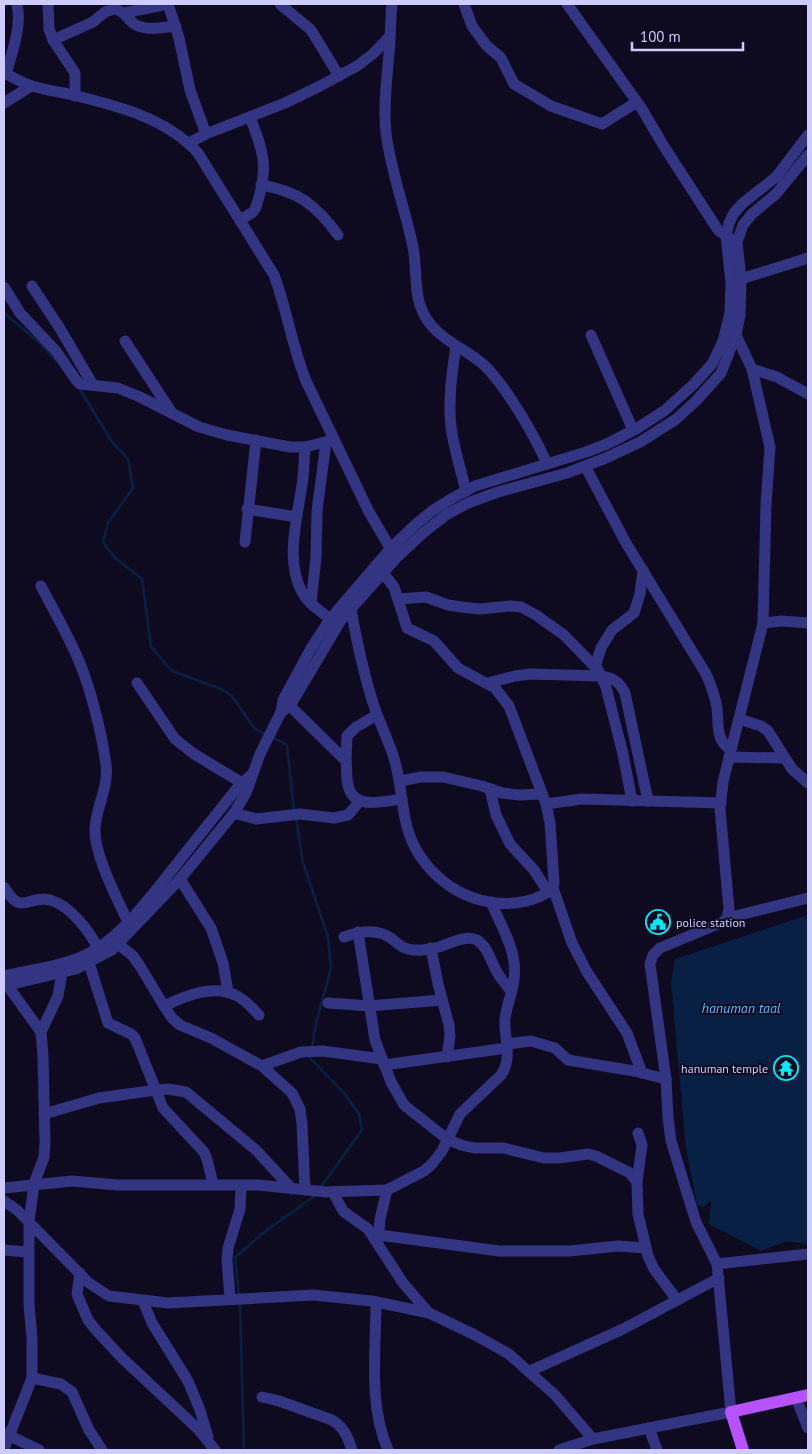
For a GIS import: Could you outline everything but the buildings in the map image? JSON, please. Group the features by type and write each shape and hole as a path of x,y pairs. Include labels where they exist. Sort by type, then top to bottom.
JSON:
{"main road":[{"path":"743,1450 731,1412 808,1395"}],"street":[{"path":"17,4 19,11 16,36 5,73 32,86 137,113 160,123 189,143 198,153 274,275 298,362 330,441 393,554"},
{"path":"48,4 49,29 53,40 75,73 75,96"},
{"path":"124,13 168,4 176,26 190,90 206,134"},
{"path":"280,4 311,30 339,76"},
{"path":"392,4 385,106 386,132 395,179 413,248 416,265 416,292 426,318 433,328 486,367 506,393 537,442 547,464"},
{"path":"464,4 472,26 486,45 501,58 514,84 551,106 602,124 637,102"},
{"path":"567,4 637,102 718,230 737,242"},
{"path":"53,40 93,22 109,10 114,9 124,13 132,22 144,28 176,26"},
{"path":"189,143 206,134 285,103 339,76 357,66 374,53 389,36"},
{"path":"4,103 32,86"},
{"path":"240,220 253,212 256,207 264,158 262,147 250,117"},
{"path":"346,761 286,709 283,700 310,650 330,619 432,511 466,491 516,473 586,452 633,430 664,411 694,384 712,364 723,341 728,323 731,283 726,236 729,223 734,213 743,203 776,177 808,135"},
{"path":"5,982 62,973 89,963 112,950 180,879 234,812 246,793 262,750 274,726 341,620 383,573 393,554 446,516 468,503 498,492 566,473 606,458 640,442 675,420 696,401 721,373 736,335 740,315 741,279 737,242 743,225 752,214 776,194 808,155"},
{"path":"261,185 293,193 303,198 331,225 338,235"},
{"path":"741,279 808,258"},
{"path":"32,286 93,385"},
{"path":"4,287 20,313 56,351 80,384 118,388 140,396 198,427 290,447 305,447 330,441"},
{"path":"727,918 729,909 721,803 723,782 763,623 766,504 770,447 752,369 736,335 728,323"},
{"path":"591,335 633,430"},
{"path":"125,341 173,414"},
{"path":"456,346 452,370 451,426 466,491"},
{"path":"752,369 777,377 808,394"},
{"path":"245,542 256,440"},
{"path":"311,603 316,557 317,511 330,441"},
{"path":"305,447 294,541 295,567 303,594 330,619"},
{"path":"585,466 622,536 706,674 713,690 717,708 718,735 730,755"},
{"path":"247,510 297,518"},
{"path":"632,801 614,718 598,671 601,648 612,630 634,613 640,594 643,570"},
{"path":"383,573 394,588 407,628 434,641 458,668 488,683 504,698 509,706 544,799 550,823 551,890"},
{"path":"41,586 80,663 97,720 106,768 105,784 95,829 96,842 106,876 128,922"},
{"path":"398,599 426,597 448,605 480,609 521,607 536,614 564,635 598,671 617,681 624,692 648,801"},
{"path":"351,609 360,656 377,715 391,748 400,781 405,820 413,843 426,864 439,880 450,888 471,897 491,902 502,904 520,902 538,898 551,890"},
{"path":"763,623 782,621 808,623"},
{"path":"488,683 530,674 598,671"},
{"path":"137,683 175,739 194,754 242,783"},
{"path":"377,715 356,727 347,736 348,786 352,795 359,802 369,803 402,799"},
{"path":"739,718 761,726 768,731 792,769 808,783"},
{"path":"730,755 784,758"},
{"path":"5,982 82,957 98,948 128,922 242,783 254,772"},
{"path":"400,781 421,777 443,777 490,789 544,799 721,803"},
{"path":"490,789 492,804 510,844 551,890 572,944 587,972 627,1033 642,1073"},
{"path":"234,812 256,819 300,814 334,818 348,815 359,802"},
{"path":"180,879 211,928 223,963 228,992"},
{"path":"4,887 14,901 21,903 42,899 52,900 67,909 91,933 98,948"},
{"path":"559,1450 594,1440 731,1412 717,1264 696,1222 671,1142 666,1079 650,975 650,964 653,955 660,948 723,922 727,918 808,898"},
{"path":"4,1187 72,1181 117,1185 258,1185 330,1192 388,1190 424,1171 442,1151 460,1114 501,1075 508,1060 505,1019 515,969 510,945 491,902"},
{"path":"344,937 358,932 379,933 409,950 431,948 466,938 477,940 483,946 496,970 511,991"},
{"path":"358,932 375,1040 397,1094 404,1105 447,1139 461,1145 474,1148 503,1148 544,1158 588,1154 630,1173 637,1182"},
{"path":"118,944 133,956 172,1018 180,1025 211,1038 262,1066 292,1093 300,1109 307,1190"},
{"path":"431,948 450,1036 447,1056"},
{"path":"89,963 105,1018 112,1026 131,1034 135,1038 163,1108 204,1152 208,1159 213,1184"},
{"path":"4,1449 6,1434 32,1378 33,1352 29,1305 28,1252 29,1222 34,1184 44,1157 45,1144 41,1032 58,996 62,973"},
{"path":"5,982 41,1032"},
{"path":"164,1006 194,994 214,991 228,992 242,999 259,1015"},
{"path":"328,1003 369,1006 442,1000"},
{"path":"262,1066 301,1052 323,1051 383,1062 447,1056 530,1041 555,1048 568,1060 666,1079"},
{"path":"281,1060 283,1084"},
{"path":"44,1114 99,1098 156,1090 179,1090 186,1092 256,1150 292,1189"},
{"path":"638,1133 642,1145 637,1182 638,1214 645,1248 654,1269 677,1300"},
{"path":"233,1299 227,1260 228,1248 240,1209 241,1186"},
{"path":"379,1239 380,1219 388,1190"},
{"path":"330,1192 343,1211 361,1223 379,1239 403,1283 429,1314"},
{"path":"4,1201 29,1222 90,1283 109,1296 168,1303 313,1295 376,1302 429,1314 473,1334 509,1354 555,1395 594,1440"},
{"path":"379,1239 499,1251 570,1251 618,1246 645,1248"},
{"path":"4,1250 28,1252"},
{"path":"717,1264 808,1254"},
{"path":"80,1273 77,1294 88,1320 122,1358 198,1428 212,1446"},
{"path":"530,1371 623,1329 719,1278"},
{"path":"143,1301 152,1323 188,1381 212,1446"},
{"path":"376,1302 376,1415 388,1450"},
{"path":"32,1378 62,1384 72,1392 89,1430 102,1450"},
{"path":"262,1396 339,1424 352,1450"},
{"path":"796,1398 808,1428"},
{"path":"649,1428 657,1450"},
{"path":"6,1434 38,1450"}],"water":[{"name":"hanuman taal","path":"808,915 808,1244 787,1241 761,1251 709,1224 711,1201 703,1207 697,1205 686,1148 671,982 675,959"}],"waterway":[{"path":"4,313 41,344 56,361"},
{"path":"79,388 112,442 128,459 133,488 108,523 103,542 114,557 142,579 151,647 172,671 221,689 232,696 254,728 265,734"},
{"path":"272,737 287,745 294,810"},
{"path":"296,818 303,863 328,937 331,968 316,1023 312,1048"},
{"path":"311,1056 310,1058 344,1093 359,1114 362,1130 320,1188"},
{"path":"239,1296 235,1257 267,1230 316,1195"},
{"path":"240,1302 244,1450"}],"place":[{"name":"police station","path":"658,922"},
{"name":"hanuman temple","path":"786,1068"}]}
